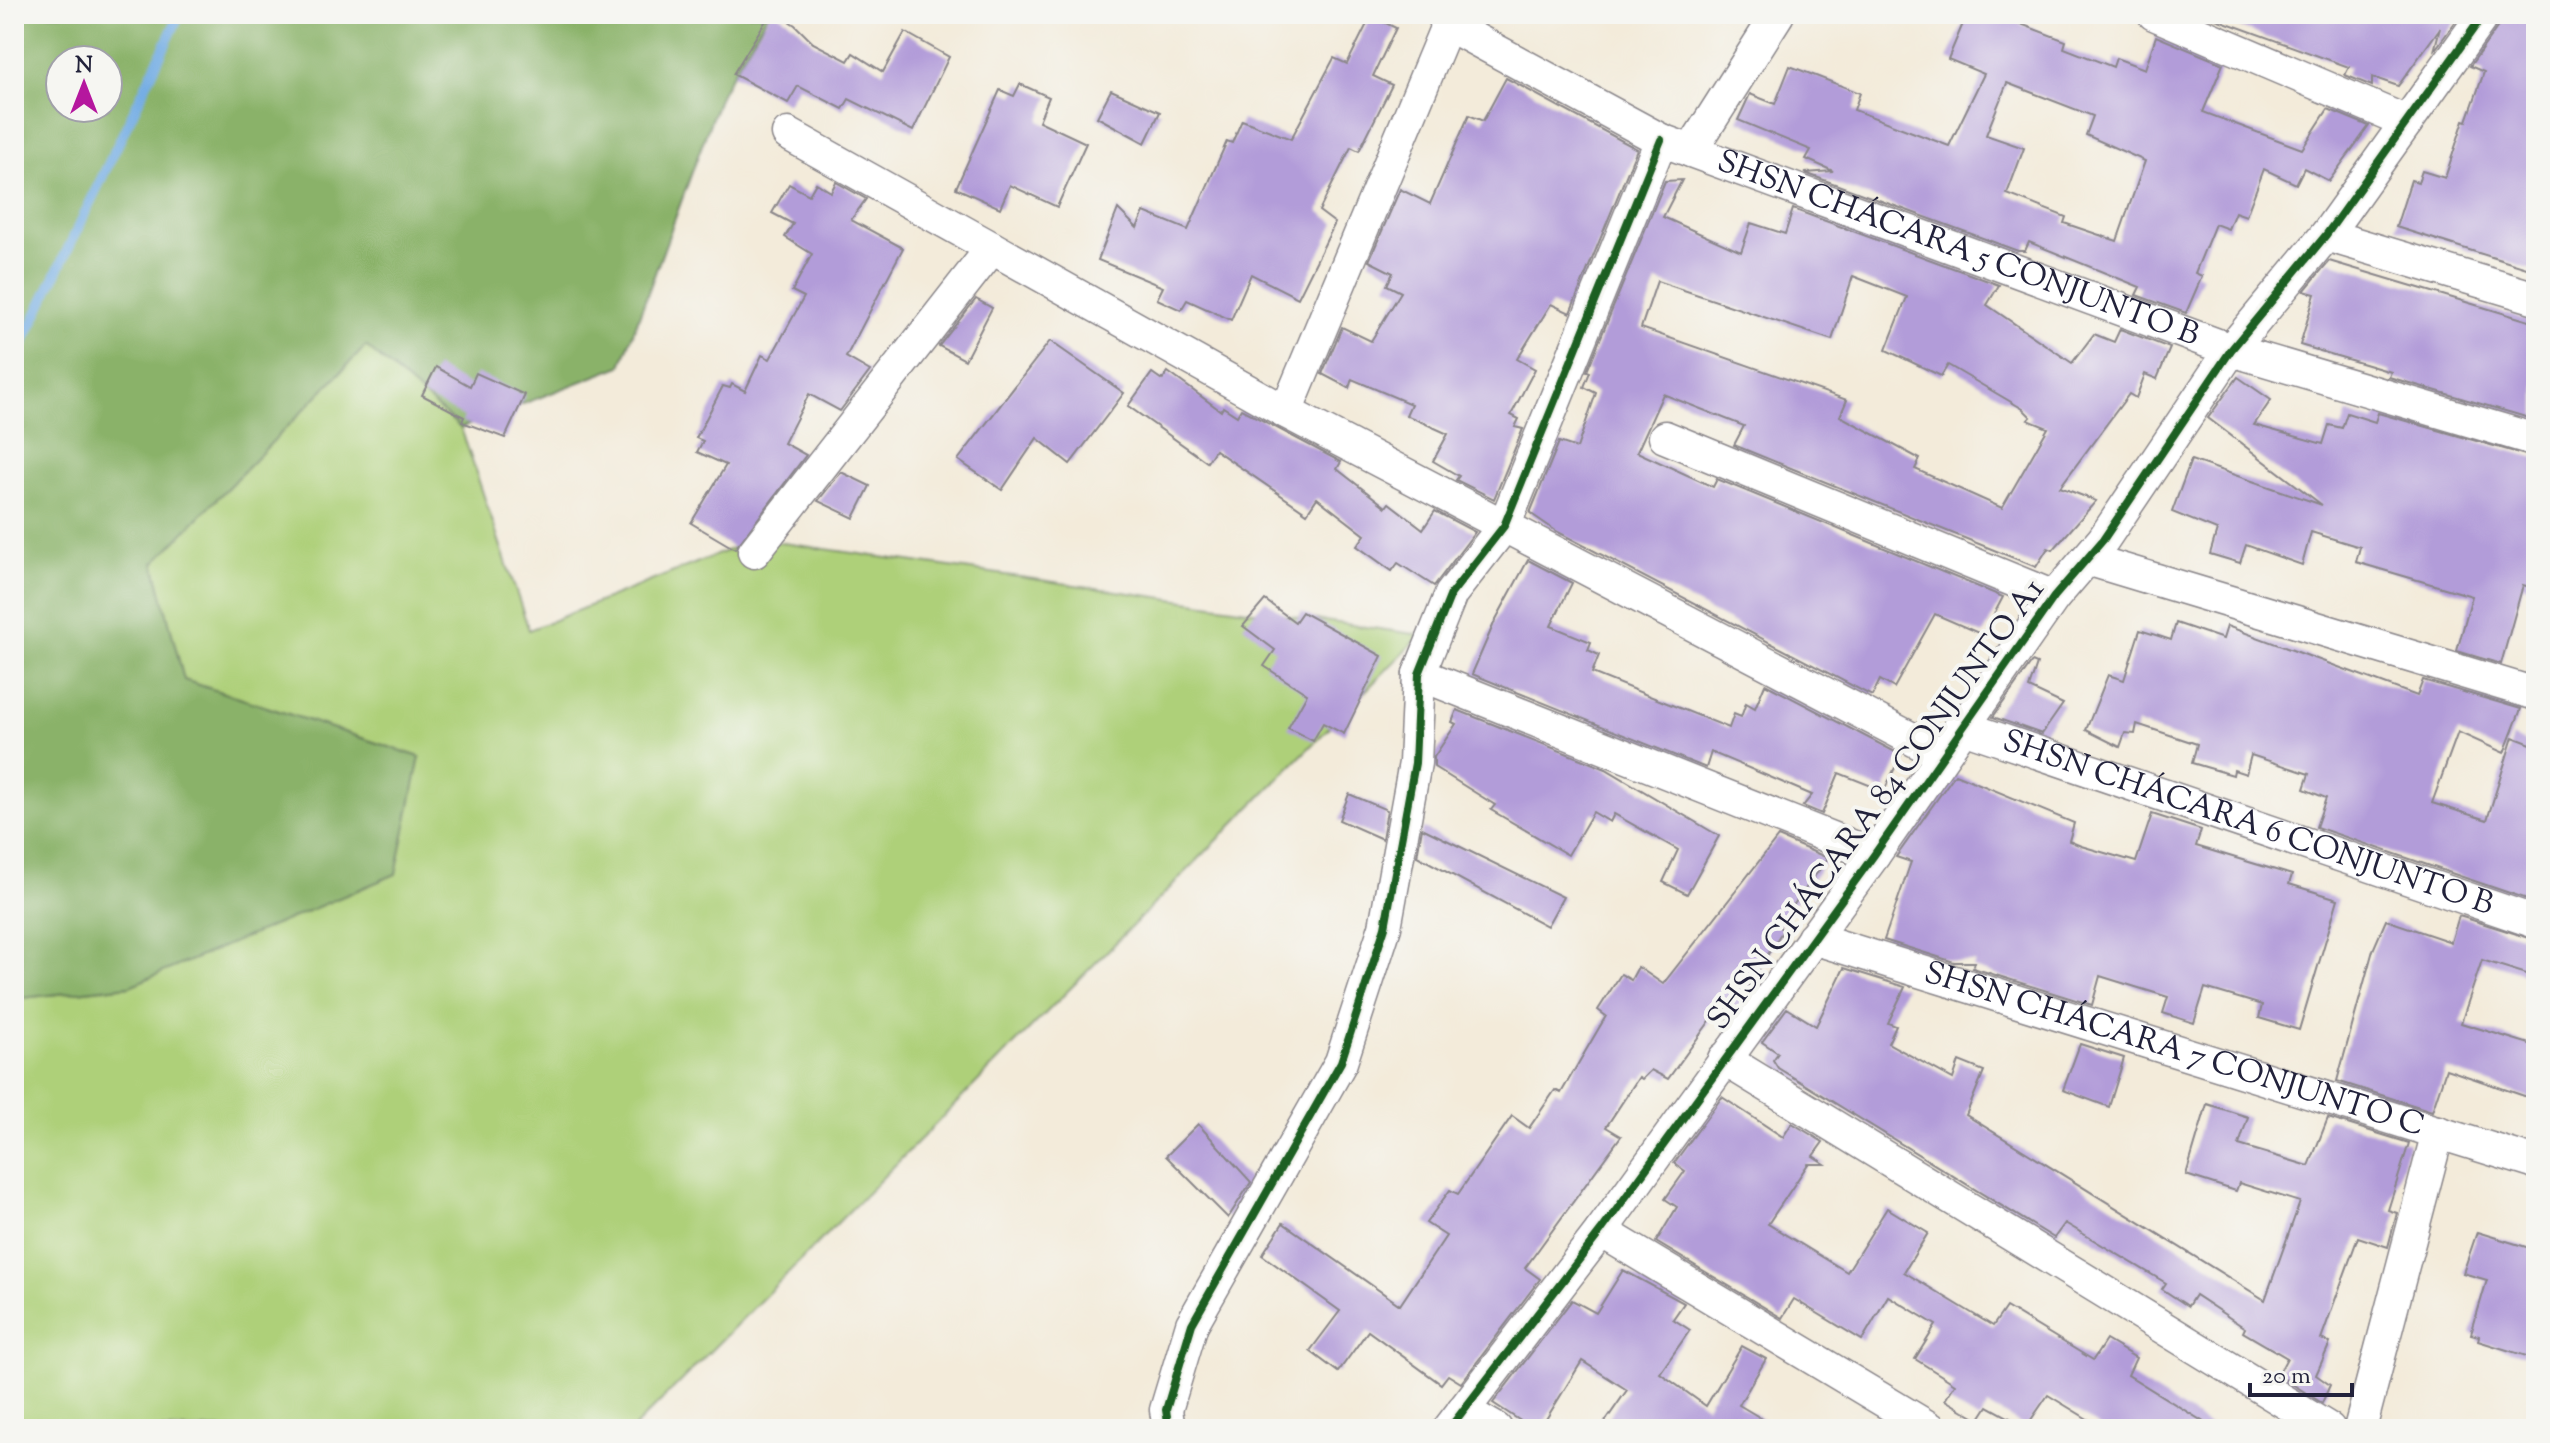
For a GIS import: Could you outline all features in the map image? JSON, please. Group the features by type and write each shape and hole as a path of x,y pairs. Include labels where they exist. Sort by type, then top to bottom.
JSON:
{"street":[{"path":"1169,1429 1166,1410 1192,1324 1341,1062 1385,927 1415,763 1419,674 1451,594 1504,526 1676,145 1778,14"},
{"path":"2154,14 2407,122"},
{"name":"SHSN CHÁCARA 84 CONJUNTO A1","path":"1456,1420 1601,1231 1874,855 1960,726 2054,597 2103,540 2231,350 2326,235 2484,14"},
{"path":"1286,412 1449,19"},
{"name":"SHSN CHÁCARA 5 CONJUNTO B","path":"1449,19 1676,145 2231,350 2536,440"},
{"path":"788,134 1286,412 1941,754"},
{"path":"2326,235 2536,298"},
{"path":"754,552 992,248"},
{"path":"1665,437 2054,597"},
{"path":"2087,559 2536,694"},
{"path":"1419,674 1874,855"},
{"name":"SHSN CHÁCARA 6 CONJUNTO B","path":"1960,726 2536,922"},
{"name":"SHSN CHÁCARA 7 CONJUNTO C","path":"1813,938 2536,1163"},
{"path":"1724,1059 2329,1429"},
{"path":"2360,1429 2438,1132"},
{"path":"1601,1231 1931,1429"},
{"path":"1456,1420 1496,1429"}],"green space":[{"path":"14,14 768,14 721,93 621,366 461,428 366,346 154,563 184,680 420,757 396,874 130,986 14,999"},
{"path":"366,346 461,428 529,630 756,539 1421,635 633,1429 14,1429 14,999 130,986 420,757 183,680 154,563"}],"building":[{"path":"770,14 778,14 813,43 848,61 853,53 883,72 905,32 949,57 913,131 849,99 843,109 798,86 788,103 733,74"},
{"path":"1967,14 2022,14 2018,23 2066,41 2064,48 2113,67 2116,58 2145,69 2156,36 2223,64 2203,112 2302,149 2328,109 2369,126 2329,181 2304,168 2296,184 2264,169 2246,216 2235,212 2228,229 2215,224 2195,273 2202,276 2186,313 2136,295 2140,287 2029,242 2025,251 2018,251 1805,173 1833,171 1806,159 1811,150 1738,120 1750,94 1775,104 1790,66 1860,93 1854,110 1949,146 1984,74 1948,59","holes":["2007,83 2093,116 2086,135 2145,161 2117,241 2064,223 2066,217 2007,194 2024,148 1986,135"]},
{"path":"2202,14 2461,14 2434,51 2440,28 2398,86 2372,77 2372,86 2345,75 2349,67"},
{"path":"2503,14 2536,14 2536,271 2396,227 2411,180 2418,182 2422,171 2445,178 2484,72 2470,66 2499,25"},
{"path":"1371,16 1396,28 1373,76 1392,85 1359,151 1351,147 1319,211 1335,223 1298,298 1251,274 1231,320 1187,300 1181,310 1157,299 1163,287 1098,260 1118,209 1137,228 1144,212 1188,230 1227,141 1232,143 1242,120 1291,139 1334,58 1347,64"},
{"path":"1506,78 1637,149 1570,313 1551,304 1517,359 1535,369 1511,415 1519,419 1515,427 1523,429 1494,499 1456,480 1459,476 1433,461 1448,434 1406,415 1411,404 1352,379 1349,388 1322,374 1342,327 1371,341 1401,292 1387,285 1393,273 1369,261 1400,189 1430,204 1469,115 1483,121"},
{"path":"1020,84 1049,97 1039,121 1086,143 1057,207 1010,185 1000,208 956,188 1000,90 1014,96"},
{"path":"1111,90 1160,112 1145,143 1097,117"},
{"path":"1682,180 1663,217 1741,252 1751,223 1785,234 1793,209 1999,285 1987,305 2072,363 2094,334 2114,342 2120,329 2170,348 2157,379 2145,374 2136,398 2129,394 2060,487 2096,501 2053,550 2048,548 2036,567 1734,445 1744,426 1663,394 1637,452 1713,487 1717,479 2003,597 1983,635 1935,614 1894,688 1880,680 1872,696 1556,531 1530,513 1559,442 1577,448 1596,393 1584,387 1590,372 1587,371 1665,181","holes":["1853,276 1907,297 1886,350 1941,376 1948,365 2023,409 2031,417 2028,420 2048,428 2002,508 1915,469 1920,459 1840,416 1847,400 1641,328 1657,281 1832,340"]},
{"path":"836,182 866,199 851,220 903,248 846,357 870,371 840,411 809,394 784,443 806,455 735,549 691,523 726,465 697,452 703,441 696,438 723,386 730,388 732,384 745,391 762,355 770,359 804,297 792,291 812,254 785,237 793,224 772,213 789,184 809,195 816,183 831,192"},
{"path":"2329,261 2536,323 2536,420 2389,377 2391,372 2300,345 2315,294 2304,291"},
{"path":"976,299 992,308 965,360 939,346"},
{"path":"1050,341 1124,393 1070,464 1037,438 1002,490 958,460"},
{"path":"436,367 470,386 476,373 525,395 505,438 462,422 464,417 422,395"},
{"path":"1168,372 1221,411 1223,407 1237,416 1241,409 1341,462 1337,469 1386,507 1389,503 1423,529 1435,511 1475,532 1434,586 1398,563 1392,571 1357,546 1365,535 1317,498 1307,513 1215,450 1207,462 1128,406 1152,373 1162,380"},
{"path":"2238,377 2271,400 2254,425 2323,444 2329,425 2342,428 2347,413 2375,422 2378,413 2536,458 2536,589 2523,585 2501,664 2457,651 2472,596 2356,562 2360,547 2311,532 2302,565 2246,545 2240,563 2210,554 2217,530 2172,512 2191,460 2322,505 2208,418"},
{"path":"841,472 870,486 854,518 818,501"},
{"path":"1528,560 1572,583 1551,626 1591,642 1588,650 1599,655 1592,673 1729,728 1734,714 1741,717 1746,703 1755,708 1765,684 1901,755 1884,791 1839,773 1822,814 1803,806 1812,795 1711,752 1706,768 1472,674 1495,621"},
{"path":"1265,600 1295,622 1302,612 1382,656 1344,734 1323,723 1313,741 1288,728 1307,694 1264,666 1275,650 1243,626"},
{"path":"2176,623 2223,639 2227,626 2417,696 2423,680 2521,709 2504,753 2458,732 2432,803 2487,820 2513,737 2536,746 2536,902 2316,827 2326,798 2304,789 2309,774 2251,755 2246,774 2234,770 2233,775 2192,763 2197,744 2137,724 2135,734 2125,733 2120,747 2086,730 2108,675 2124,680 2140,630 2171,640"},
{"path":"2032,662 2037,664 2029,688 2063,704 2042,734 1993,717"},
{"path":"1457,710 1606,769 1719,836 1687,894 1663,882 1678,850 1614,814 1610,822 1593,812 1568,855 1491,810 1495,805 1434,767 1434,757 1456,724 1452,722"},
{"path":"1955,774 2074,823 2069,841 2081,846 2136,862 2152,814 2201,830 2196,846 2292,875 2289,884 2338,899 2299,1030 2259,1018 2262,1005 2205,988 2194,1023 2163,1013 2168,997 2100,976 2092,1005 1973,968 1975,962 1954,962 1884,940 1911,862 1896,857"},
{"path":"1349,794 1387,810 1382,839 1339,820"},
{"path":"1422,828 1563,897 1547,926 1417,856"},
{"path":"1778,837 1828,858 1778,926 1783,930 1749,985 1754,988 1731,1020 1717,1011 1668,1079 1651,1070 1642,1079 1639,1077 1606,1127 1621,1136 1525,1268 1540,1279 1461,1383 1448,1375 1441,1384 1368,1331 1338,1372 1310,1351 1340,1311 1262,1255 1283,1223 1400,1305 1446,1236 1426,1223 1450,1190 1458,1194 1512,1116 1529,1128 1555,1090 1561,1093 1606,1016 1598,1010 1621,974 1631,980 1638,967 1663,984"},
{"path":"2459,916 2536,940 2536,977 2482,960 2461,1023 2536,1046 2536,1100 2446,1069 2432,1111 2337,1081 2373,950 2386,920 2451,942"},
{"path":"1844,968 1905,987 1888,1023 1896,1026 1888,1043 1953,1079 1959,1061 1984,1071 1966,1115 2265,1300 2300,1202 2239,1183 2236,1191 2186,1175 2207,1104 2248,1117 2239,1145 2309,1166 2328,1118 2409,1143 2388,1210 2397,1213 2388,1247 2358,1237 2321,1339 2330,1343 2316,1375 2330,1385 2322,1403 2278,1375 2287,1358 2243,1332 2245,1328 2195,1295 2188,1306 2162,1289 2166,1283 2065,1223 2054,1238 1778,1068 1773,1060 1778,1053 1762,1042 1787,1008 1816,1026"},
{"path":"2080,1044 2124,1058 2109,1107 2063,1090"},
{"path":"1722,1097 1783,1137 1792,1123 1823,1142 1813,1156 1825,1164 1808,1164 1768,1224 1847,1272 1887,1208 1928,1233 1904,1272 1993,1326 2006,1307 2093,1360 2106,1340 2136,1358 2128,1375 2215,1429 2104,1429 2048,1395 2026,1427 1988,1406 1979,1420 1945,1400 1955,1384 1915,1359 1936,1325 1888,1296 1862,1340 1794,1299 1782,1318 1656,1242 1677,1207 1665,1199 1685,1171 1674,1163"},
{"path":"1198,1124 1251,1182 1228,1218 1166,1156"},
{"path":"2477,1232 2536,1250 2536,1359 2478,1341 2479,1336 2471,1334 2487,1280 2463,1273"},
{"path":"1623,1270 1684,1303 1673,1319 1690,1330 1660,1373 1706,1406 1742,1346 1766,1359 1739,1405 1779,1429 1600,1429 1627,1390 1582,1361 1540,1429 1533,1429 1493,1403 1572,1300 1596,1313"}],"waterway":[{"path":"14,362 180,14"}],"cycle path":[{"path":"1449,1429 1601,1231 1874,855 2054,597 2103,540 2231,350 2326,235 2484,14"},
{"path":"1169,1429 1166,1410 1192,1324 1341,1062 1385,927 1415,763 1419,674 1451,594 1504,526 1661,140"}]}
